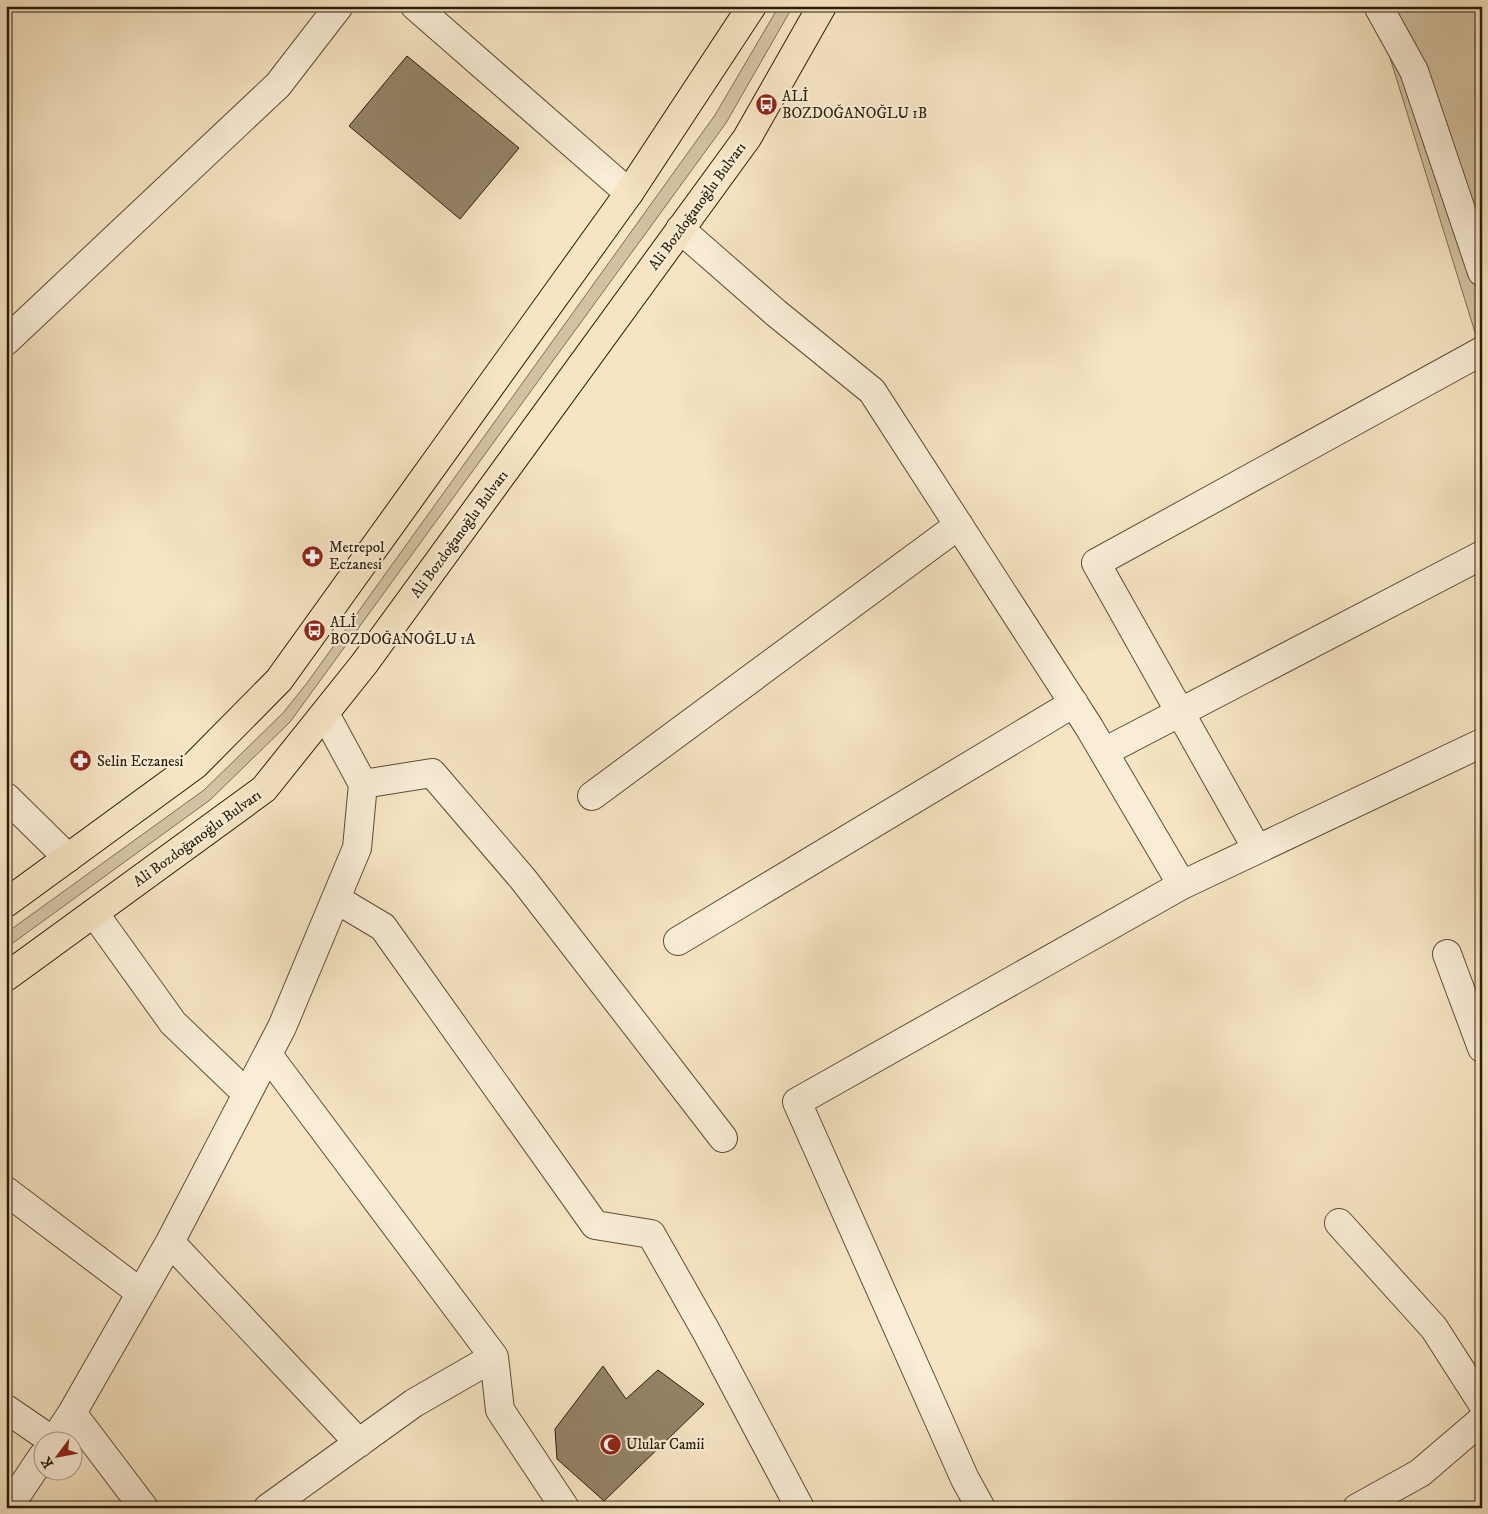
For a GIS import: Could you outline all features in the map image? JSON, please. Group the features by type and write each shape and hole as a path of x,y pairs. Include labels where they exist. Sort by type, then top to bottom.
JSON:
{"main road":[{"path":"6,903 195,765 279,680 629,193 752,6"},
{"name":"Ali Bozdoğanoğlu Bulvarı","path":"6,977 264,789 364,664 747,138 822,6"}],"street":[{"path":"6,340 278,86 340,6"},
{"path":"415,6 629,193"},
{"path":"1378,6 1414,71 1482,272"},
{"path":"680,229 776,313 872,392 1074,703 1182,885"},
{"path":"1257,849 1182,711 1096,563 1482,351"},
{"path":"592,796 959,525"},
{"path":"1104,752 1482,555"},
{"path":"678,941 1074,703"},
{"path":"59,1432 72,1413 170,1242 268,1055 282,1027 357,848 363,784 325,714"},
{"path":"980,1508 961,1470 797,1102 1182,885 1482,743"},
{"path":"363,784 432,773 523,879 723,1138"},
{"path":"6,797 68,858"},
{"path":"336,899 383,926 595,1225 651,1234 706,1331 800,1508"},
{"path":"94,913 173,1022 247,1094"},
{"path":"1447,954 1482,1048"},
{"path":"268,1055 494,1357 500,1410 565,1508"},
{"path":"6,1191 141,1293"},
{"path":"1339,1223 1434,1328 1482,1403"},
{"path":"170,1242 359,1442"},
{"path":"268,1508 414,1402 494,1357"},
{"path":"6,1409 40,1432"},
{"path":"72,1413 144,1508"},
{"path":"1357,1508 1420,1473 1482,1420"},
{"path":"8,1508 32,1472"}],"shaded area":[{"path":"779,6 793,6 726,123 290,722 210,800 6,948 6,933 204,790 283,713 307,683 715,115"},
{"path":"1374,6 1482,6 1482,355"}],"building":[{"path":"407,56 519,148 460,219 349,126"},
{"name":"Ulular Camii","path":"603,1366 626,1399 658,1370 704,1404 604,1501 557,1459 555,1429"}],"place":[{"name":"ALİ BOZDOĞANOĞLU 1B","path":"766,105"},
{"name":"Metrepol Eczanesi","path":"313,556"},
{"name":"ALİ BOZDOĞANOĞLU 1A","path":"314,631"},
{"name":"Selin Eczanesi","path":"81,761"},
{"name":"Ulular Camii","path":"610,1444"}]}
